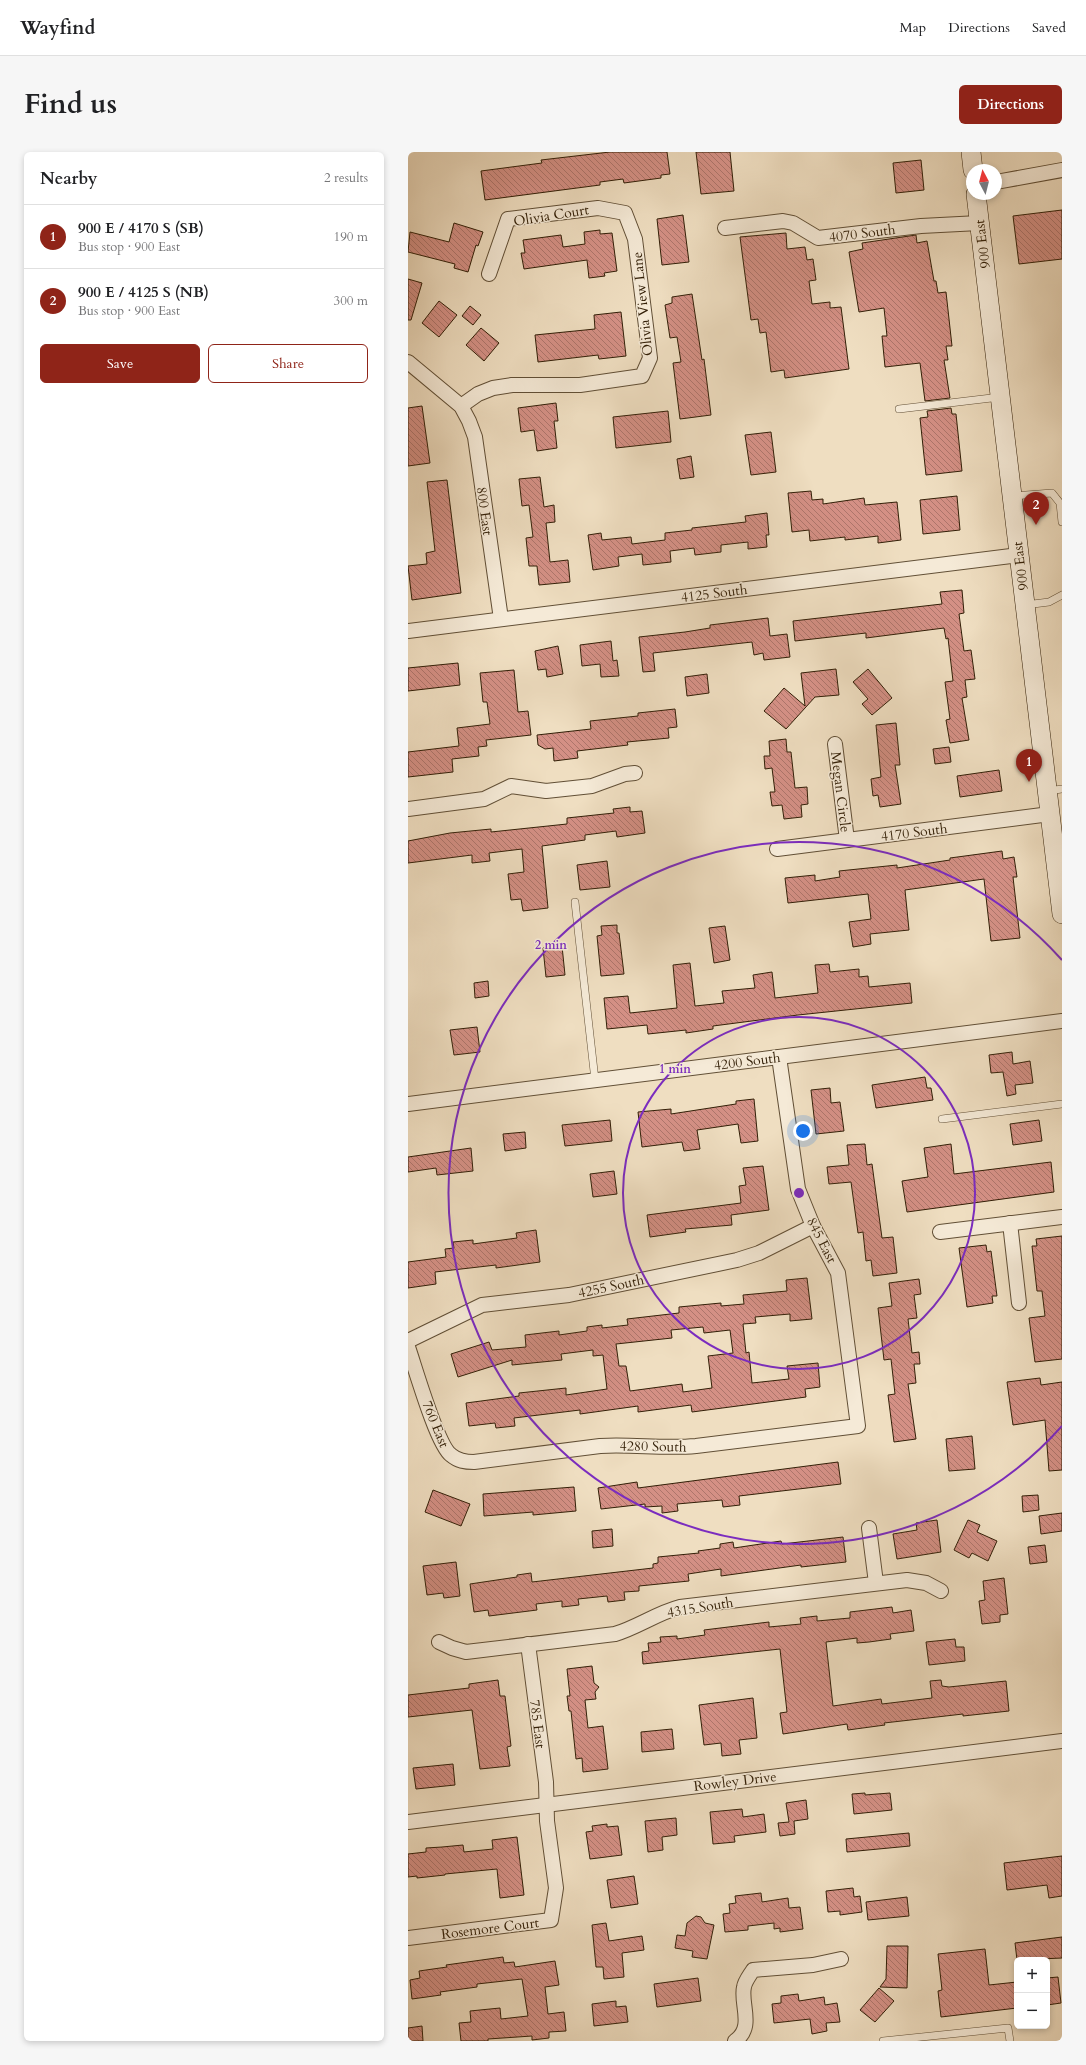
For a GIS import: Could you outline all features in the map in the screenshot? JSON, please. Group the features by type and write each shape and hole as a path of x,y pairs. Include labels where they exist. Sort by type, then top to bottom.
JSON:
{"main road":[{"path":"971,152 972,164"},
{"name":"900 East","path":"977,200 1025,605 1054,790 1050,814 1062,914"}],"street":[{"path":"1002,181 1062,170"},
{"name":"Olivia Court","path":"489,274 508,219 598,208 625,212"},
{"name":"Olivia View Lane","path":"461,406 478,394 492,388 512,384 580,385 642,376 650,358 635,239 625,212"},
{"name":"4070 South","path":"725,228 782,222 793,223 818,238 921,226 979,223"},
{"path":"408,362 461,406"},
{"name":"800 East","path":"461,406 469,421 475,438 501,619"},
{"name":"4125 South","path":"408,631 1019,555"},
{"name":"Megan Circle","path":"835,744 847,840"},
{"path":"408,809 484,799 512,786 546,791 592,786 625,774 635,773"},
{"name":"4170 South","path":"777,849 1050,814"},
{"name":"4200 South","path":"408,1104 1062,1021"},
{"name":"845 East","path":"779,1057 794,1176 813,1226 838,1273 858,1426"},
{"path":"940,1232 1062,1217"},
{"path":"1010,1223 1019,1302"},
{"name":"4255 South","path":"408,1341 482,1305 569,1295 737,1260 759,1253 813,1226"},
{"name":"760 East","path":"408,1347 440,1440 450,1455"},
{"name":"4280 South","path":"450,1455 462,1461 474,1462 621,1444 674,1448 858,1426"},
{"path":"869,1528 876,1583"},
{"name":"4315 South","path":"439,1642 466,1652 615,1634 632,1629 664,1612 680,1607 876,1583 907,1580 926,1582 941,1591"},
{"name":"785 East","path":"528,1644 546,1782 547,1805"},
{"name":"Rowley Drive","path":"408,1822 1062,1741"},
{"name":"Rosemore Court","path":"408,1938 551,1920 556,1888 547,1805"},
{"path":"737,2040 746,2018 744,1986 753,1970 813,1965 842,1959"}],"lane":[{"path":"899,409 1000,397"},
{"path":"1012,496 1052,493 1060,503 1062,522"},
{"path":"1025,605 1049,602 1062,595"},
{"path":"574,902 595,1080"},
{"path":"942,1119 1062,1104"},
{"path":"883,2041 1008,2028 1010,2041"}],"building":[{"path":"610,152 667,152 670,174 661,175 661,178 624,183 623,179 600,182 600,185 485,200 481,171 542,163 541,160"},
{"path":"696,152 730,152 734,191 701,194"},
{"path":"921,160 924,190 896,193 893,163"},
{"path":"1062,210 1062,259 1019,264 1013,216"},
{"path":"683,215 689,262 662,265 657,219"},
{"path":"454,223 483,232 478,246 476,245 468,272 454,268 455,264 408,252 410,232 449,242"},
{"path":"600,230 600,234 612,233 617,271 604,273 605,276 589,278 587,260 524,269 521,253 525,253 523,240 561,235 563,247 585,244 584,232"},
{"path":"786,233 787,249 805,247 807,260 813,259 816,280 809,281 812,304 830,302 830,308 841,307 849,369 785,378 784,370 771,372 766,332 760,333 758,319 751,320 740,237"},
{"path":"916,235 917,243 927,241 934,281 936,281 938,293 946,292 952,346 946,346 948,360 944,360 950,398 925,401 920,363 885,367 882,336 887,336 884,308 859,312 849,252 863,249 862,243"},
{"path":"408,279 422,283 411,320 408,320"},
{"path":"692,294 702,360 704,359 711,415 680,419 673,363 681,362 677,337 670,338 665,305 672,303 672,297"},
{"path":"439,301 457,315 439,337 422,323"},
{"path":"470,306 481,315 473,325 462,316"},
{"path":"621,312 626,356 599,359 598,355 538,362 535,335 595,329 594,315"},
{"path":"481,328 499,343 484,361 466,345"},
{"path":"556,403 558,421 554,421 557,448 537,451 534,430 521,432 518,408"},
{"path":"422,406 430,463 408,466 408,408"},
{"path":"951,408 952,414 956,414 962,471 926,475 920,418 928,417 927,411"},
{"path":"668,411 671,442 616,448 613,417"},
{"path":"771,432 776,472 751,475 745,435"},
{"path":"691,456 694,477 680,479 677,459"},
{"path":"540,477 544,507 554,505 555,522 546,523 550,562 568,560 570,582 539,585 537,566 529,566 526,538 533,537 529,505 522,506 519,479"},
{"path":"447,480 461,593 412,600 408,566 427,564 426,553 435,551 427,482"},
{"path":"811,491 812,500 823,499 823,504 864,498 865,505 897,502 901,540 878,543 878,536 845,540 845,537 810,541 809,530 792,532 788,493"},
{"path":"957,496 960,530 923,534 920,500"},
{"path":"767,513 769,535 766,535 767,547 748,549 748,542 721,545 721,552 695,555 694,548 670,551 671,562 643,565 642,554 618,557 619,566 593,570 588,535 601,533 602,540 631,537 632,544 665,540 665,533 692,530 692,528 746,522 745,516"},
{"path":"962,590 964,613 959,614 964,651 971,650 975,679 965,680 967,697 962,698 969,740 950,743 946,720 950,719 945,682 953,681 948,638 946,639 944,628 866,638 866,633 795,641 793,621 942,604 940,592"},
{"path":"768,618 770,636 787,634 790,657 764,660 763,653 754,655 752,642 653,653 655,671 643,672 639,637 685,632 710,628 710,625"},
{"path":"611,641 613,661 617,660 619,676 601,677 600,664 582,666 580,645"},
{"path":"558,646 563,674 547,677 546,669 538,670 535,651"},
{"path":"458,663 460,685 408,691 408,668"},
{"path":"836,669 839,695 815,697 786,729 764,711 784,688 805,706 801,673"},
{"path":"868,669 892,698 872,715 862,704 868,699 853,682"},
{"path":"514,670 518,712 528,711 531,735 486,740 487,746 478,747 479,756 452,759 453,772 408,777 408,752 459,746 457,728 490,724 487,702 483,702 480,673"},
{"path":"707,674 709,693 687,696 685,677"},
{"path":"675,709 677,727 668,728 669,738 627,742 628,745 577,751 578,758 554,761 553,748 545,749 538,745 537,735 591,729 590,721 638,716 638,713"},
{"path":"896,723 900,765 895,765 901,804 880,807 878,795 873,796 871,779 881,777 876,725"},
{"path":"786,739 787,752 791,752 795,788 807,787 808,804 801,805 802,817 784,819 782,805 772,806 770,792 775,792 772,768 765,769 764,756 770,756 769,741"},
{"path":"949,747 951,762 935,764 933,749"},
{"path":"999,770 1002,791 960,797 957,776"},
{"path":"630,807 630,812 642,811 645,833 617,837 616,831 585,835 585,840 542,846 548,908 523,911 521,899 511,900 508,874 524,872 522,849 489,853 490,861 472,863 472,855 408,863 408,841 450,833 491,829 491,832 567,824 567,818 614,813 613,809"},
{"path":"1002,851 1003,859 1014,857 1017,877 1013,877 1020,938 991,941 984,879 905,890 909,930 870,934 871,944 853,947 849,922 871,919 868,894 788,903 785,878 815,875 815,881 840,877 839,871 897,865 897,868 950,860 950,858"},
{"path":"607,861 610,887 580,890 577,865"},
{"path":"617,925 624,974 601,976 597,936 602,935 601,926"},
{"path":"725,926 730,960 714,963 709,928"},
{"path":"562,946 565,975 546,977 543,948"},
{"path":"690,963 695,1006 724,1003 722,991 755,988 753,975 772,972 775,998 818,993 815,965 829,964 830,972 859,969 859,977 868,976 869,987 910,983 912,1003 713,1026 713,1029 686,1033 686,1030 648,1034 647,1025 607,1029 604,998 628,996 630,1013 677,1008 673,965"},
{"path":"488,981 489,996 475,998 474,983"},
{"path":"477,1027 480,1052 454,1055 450,1030"},
{"path":"1012,1052 1013,1064 1030,1061 1033,1083 1015,1085 1016,1094 1007,1096 1003,1072 991,1073 989,1055"},
{"path":"925,1077 927,1088 931,1088 933,1100 876,1108 872,1085"},
{"path":"830,1088 831,1103 840,1102 844,1131 816,1134 811,1090"},
{"path":"754,1099 758,1141 741,1143 738,1124 697,1130 700,1149 684,1151 682,1142 642,1147 638,1112 671,1109 671,1114 736,1104 736,1101"},
{"path":"610,1120 612,1141 565,1146 562,1125"},
{"path":"1039,1120 1042,1141 1013,1145 1010,1124"},
{"path":"525,1132 526,1148 505,1151 503,1134"},
{"path":"865,1144 867,1165 872,1164 882,1238 893,1237 897,1273 873,1276 871,1260 866,1261 863,1232 858,1233 851,1182 829,1184 827,1167 849,1165 847,1145"},
{"path":"951,1144 954,1174 1051,1162 1054,1192 907,1212 902,1181 928,1177 924,1148"},
{"path":"471,1148 473,1171 437,1175 436,1168 408,1172 408,1157"},
{"path":"763,1166 769,1210 731,1215 732,1225 685,1229 686,1232 650,1237 647,1215 741,1203 739,1186 746,1185 743,1168"},
{"path":"614,1171 617,1194 593,1197 590,1174"},
{"path":"536,1230 540,1262 496,1268 496,1265 435,1272 436,1284 408,1288 408,1262 446,1257 445,1249 454,1248 453,1242 473,1240 473,1244 517,1238 516,1233"},
{"path":"1062,1236 1062,1359 1035,1362 1029,1318 1045,1316 1042,1291 1037,1291 1032,1246 1037,1246 1036,1239"},
{"path":"986,1245 987,1252 991,1251 997,1296 992,1296 993,1303 967,1307 959,1248"},
{"path":"807,1278 812,1319 790,1321 790,1314 755,1317 756,1323 743,1324 746,1353 749,1352 752,1383 789,1379 787,1366 818,1363 820,1387 805,1389 806,1397 692,1412 691,1405 638,1412 638,1406 580,1414 580,1410 514,1418 515,1426 496,1428 495,1423 469,1426 466,1403 519,1396 519,1393 566,1388 566,1395 607,1389 603,1355 593,1356 593,1350 561,1354 562,1360 512,1365 512,1360 458,1377 451,1354 489,1342 492,1350 526,1347 525,1335 559,1331 559,1335 587,1331 587,1327 602,1325 602,1328 628,1325 627,1319 679,1313 679,1307 721,1303 721,1306 744,1304 743,1295 787,1291 786,1280","holes":["703,1327 704,1333 730,1330 733,1353 708,1356 712,1388 683,1392 682,1384 630,1391 626,1366 619,1366 616,1344 672,1338 671,1330"]},
{"path":"919,1279 921,1294 914,1295 917,1318 908,1319 912,1353 919,1352 920,1364 914,1364 916,1383 908,1384 916,1439 894,1442 888,1395 895,1394 891,1359 884,1360 878,1308 892,1306 889,1283"},
{"path":"1040,1378 1041,1385 1062,1382 1062,1470 1049,1471 1045,1420 1013,1425 1007,1382"},
{"path":"972,1436 975,1469 949,1471 946,1439"},
{"path":"838,1462 841,1484 739,1496 740,1505 723,1507 722,1500 677,1504 678,1511 662,1513 662,1506 645,1507 645,1504 601,1509 598,1488 637,1482 638,1488"},
{"path":"574,1487 576,1511 533,1515 533,1512 484,1516 483,1494"},
{"path":"433,1490 470,1504 461,1526 425,1512"},
{"path":"1038,1495 1039,1510 1023,1512 1022,1496"},
{"path":"1062,1513 1062,1531 1041,1534 1039,1516"},
{"path":"937,1520 941,1552 897,1559 893,1534 917,1530 916,1523"},
{"path":"968,1520 980,1525 977,1532 997,1541 988,1561 972,1553 969,1558 954,1550"},
{"path":"612,1529 613,1546 593,1548 592,1531"},
{"path":"843,1537 846,1562 801,1567 801,1565 721,1576 721,1569 688,1574 689,1581 639,1586 639,1591 624,1592 625,1600 608,1602 607,1596 578,1599 579,1605 562,1607 562,1601 536,1604 537,1610 489,1616 488,1610 474,1612 470,1584 517,1577 517,1575 531,1573 532,1582 653,1568 653,1564 658,1563 658,1557 699,1553 698,1551 720,1548 720,1544 733,1542 734,1548 781,1541 782,1544"},
{"path":"1045,1545 1047,1562 1030,1564 1028,1547"},
{"path":"456,1562 460,1596 444,1598 443,1593 427,1595 423,1566"},
{"path":"1004,1578 1008,1614 1000,1615 1000,1622 982,1624 979,1601 985,1600 983,1581"},
{"path":"892,1607 893,1613 911,1610 914,1631 890,1634 891,1639 869,1642 857,1643 857,1638 826,1642 833,1706 881,1699 882,1704 932,1698 930,1681 941,1680 942,1686 949,1687 1006,1681 1009,1711 963,1716 963,1714 884,1723 885,1725 848,1730 847,1724 783,1734 780,1713 787,1712 780,1649 643,1664 642,1652 649,1651 648,1643 661,1642 660,1637 677,1636 677,1639 705,1635 704,1630 769,1622 769,1627 801,1624 800,1618 817,1616 817,1621 850,1618 850,1612"},
{"path":"955,1639 956,1647 964,1647 965,1661 929,1665 926,1642"},
{"path":"592,1666 594,1683 599,1687 595,1692 596,1699 585,1700 588,1728 603,1726 608,1769 583,1772 582,1758 576,1759 571,1711 569,1711 567,1696 570,1696 567,1669"},
{"path":"498,1680 500,1696 505,1696 511,1746 507,1747 510,1766 480,1769 472,1710 408,1717 408,1695 469,1688 469,1684"},
{"path":"753,1698 757,1738 739,1740 741,1754 722,1756 721,1743 704,1745 699,1705"},
{"path":"672,1729 674,1749 642,1752 641,1732"},
{"path":"453,1764 455,1785 416,1789 413,1768"},
{"path":"865,1793 865,1795 890,1793 892,1810 854,1814 852,1794"},
{"path":"806,1800 808,1819 794,1821 795,1834 780,1836 778,1823 789,1822 786,1803"},
{"path":"742,1809 743,1817 764,1814 766,1832 734,1836 735,1842 713,1844 710,1812"},
{"path":"676,1818 677,1835 662,1837 663,1850 648,1852 645,1821"},
{"path":"607,1824 607,1827 618,1826 622,1855 590,1859 586,1832 593,1831 592,1826"},
{"path":"909,1833 910,1846 847,1852 846,1839"},
{"path":"517,1837 524,1895 500,1898 497,1869 417,1878 417,1876 408,1877 408,1854 426,1852 426,1848 463,1845 464,1852 493,1849 492,1840"},
{"path":"1062,1856 1062,1896 1049,1898 1047,1885 1007,1890 1004,1863"},
{"path":"634,1876 638,1904 611,1908 607,1880"},
{"path":"853,1888 854,1897 860,1896 862,1912 840,1915 840,1911 828,1912 826,1891"},
{"path":"761,1893 762,1902 788,1898 789,1908 800,1907 803,1929 780,1932 780,1928 774,1929 774,1923 748,1926 748,1930 725,1932 723,1914 730,1913 729,1904 736,1903 735,1896"},
{"path":"907,1897 909,1916 868,1920 866,1902"},
{"path":"696,1916 701,1917 705,1923 714,1925 707,1959 692,1957 693,1951 675,1948 677,1935 685,1936 687,1923"},
{"path":"606,1923 609,1941 642,1936 644,1950 622,1953 624,1977 604,1979 603,1967 596,1967 592,1925"},
{"path":"1062,1937 1062,1958 1017,1957 1015,1943"},
{"path":"887,1946 908,1946 907,1988 880,1987 886,1979"},
{"path":"985,1949 989,1985 1014,1982 1014,2008 941,2017 938,1991 942,1990 938,1954"},
{"path":"503,1957 504,1963 514,1962 515,1967 555,1961 559,1985 545,1987 548,2014 564,2012 566,2031 549,2032 549,2038 532,2040 532,2036 488,2039 488,2041 461,2041 459,2023 471,2022 470,2011 500,2008 501,2019 528,2016 522,1979 477,1984 477,1987 440,1992 441,1995 412,1999 410,1980 420,1978 419,1971 447,1967 446,1965"},
{"path":"1058,1977 1061,2003 1050,2005 1050,1978"},
{"path":"698,1978 701,2001 657,2007 654,1984"},
{"path":"879,1988 894,2001 875,2022 860,2010"},
{"path":"798,1994 799,2001 824,1997 825,2005 837,2003 840,2022 826,2023 827,2031 812,2034 810,2019 774,2023 772,2004 781,2003 781,1996"},
{"path":"616,2001 616,2007 626,2006 628,2022 594,2026 592,2004"},
{"path":"422,2026 423,2041 408,2041 408,2028"}],"place":[{"name":"900 E / 4125 S (NB)","path":"1036,525"},
{"name":"900 E / 4170 S (SB)","path":"1029,782"}]}
